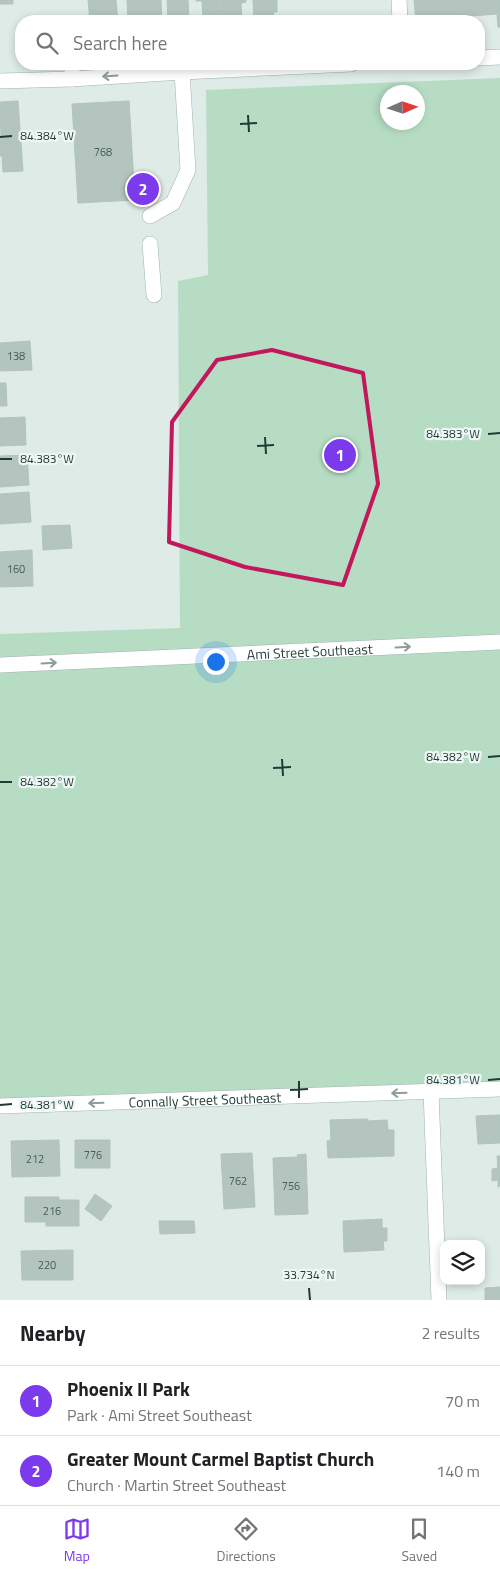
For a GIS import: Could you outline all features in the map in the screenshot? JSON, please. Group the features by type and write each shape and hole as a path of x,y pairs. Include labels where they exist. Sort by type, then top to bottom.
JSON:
{"street":[{"path":"399,0 400,15"},
{"path":"485,58 500,57"},
{"path":"0,81 72,71 182,72 224,70"},
{"path":"150,216 173,203 188,170 182,72"},
{"path":"150,244 154,295"},
{"name":"Ami Street Southeast","path":"0,665 500,642"},
{"name":"Connally Street Southeast","path":"0,1106 500,1089"},
{"path":"431,1092 439,1300"}],"highlighted area":[{"path":"272,350 363,373 378,484 343,585 245,567 169,542 172,422 217,360"}],"green space":[{"path":"500,78 500,1088 0,1109 0,634 180,628 178,281 208,275 206,90"}],"building":[{"path":"0,0 13,0 13,4 0,4"},
{"path":"88,0 116,0 117,15 89,15"},
{"path":"127,0 161,0 162,15 128,15"},
{"path":"167,0 188,0 189,15 168,15"},
{"path":"219,0 220,15 203,15 202,1 196,1"},
{"path":"220,0 246,0 246,2 241,3 242,15 221,15"},
{"path":"253,0 277,0 277,12 273,12 273,15 254,15"},
{"path":"414,0 500,0 500,27 498,27 497,14 415,15"},
{"path":"18,101 23,171 3,172 2,156 0,156 0,102"},
{"path":"129,101 135,200 78,203 72,104"},
{"path":"30,341 32,370 0,371 0,343"},
{"path":"0,383 6,383 7,406 0,406"},
{"path":"25,417 26,445 0,446 0,418"},
{"path":"27,455 29,485 0,487 0,456"},
{"path":"29,492 31,522 0,524 0,494"},
{"path":"70,525 72,548 43,550 42,526"},
{"path":"32,550 33,586 0,587 0,552"},
{"path":"500,1115 500,1143 478,1144 476,1116"},
{"path":"368,1119 368,1121 387,1120 388,1130 394,1130 394,1156 328,1158 327,1141 331,1140 330,1120"},
{"path":"59,1140 60,1176 12,1177 11,1141"},
{"path":"75,1140 110,1140 110,1168 75,1168"},
{"path":"252,1153 255,1207 224,1209 221,1154"},
{"path":"306,1154 308,1214 275,1215 273,1158 298,1157 297,1155"},
{"path":"497,1156 500,1156 500,1186 498,1187 498,1180 492,1181 492,1169 498,1168"},
{"path":"95,1194 112,1206 101,1221 85,1209"},
{"path":"25,1197 59,1197 59,1200 79,1200 79,1226 46,1226 46,1222 25,1222"},
{"path":"382,1219 382,1228 387,1228 387,1241 383,1241 384,1250 344,1252 343,1221"},
{"path":"159,1221 194,1221 195,1233 160,1234"},
{"path":"73,1250 73,1280 22,1280 21,1251"},
{"path":"500,1287 500,1300 485,1300 485,1288"}],"place":[{"name":"Greater Mount Carmel Baptist Church","path":"143,189"},
{"name":"Phoenix II Park","path":"340,455"}]}
